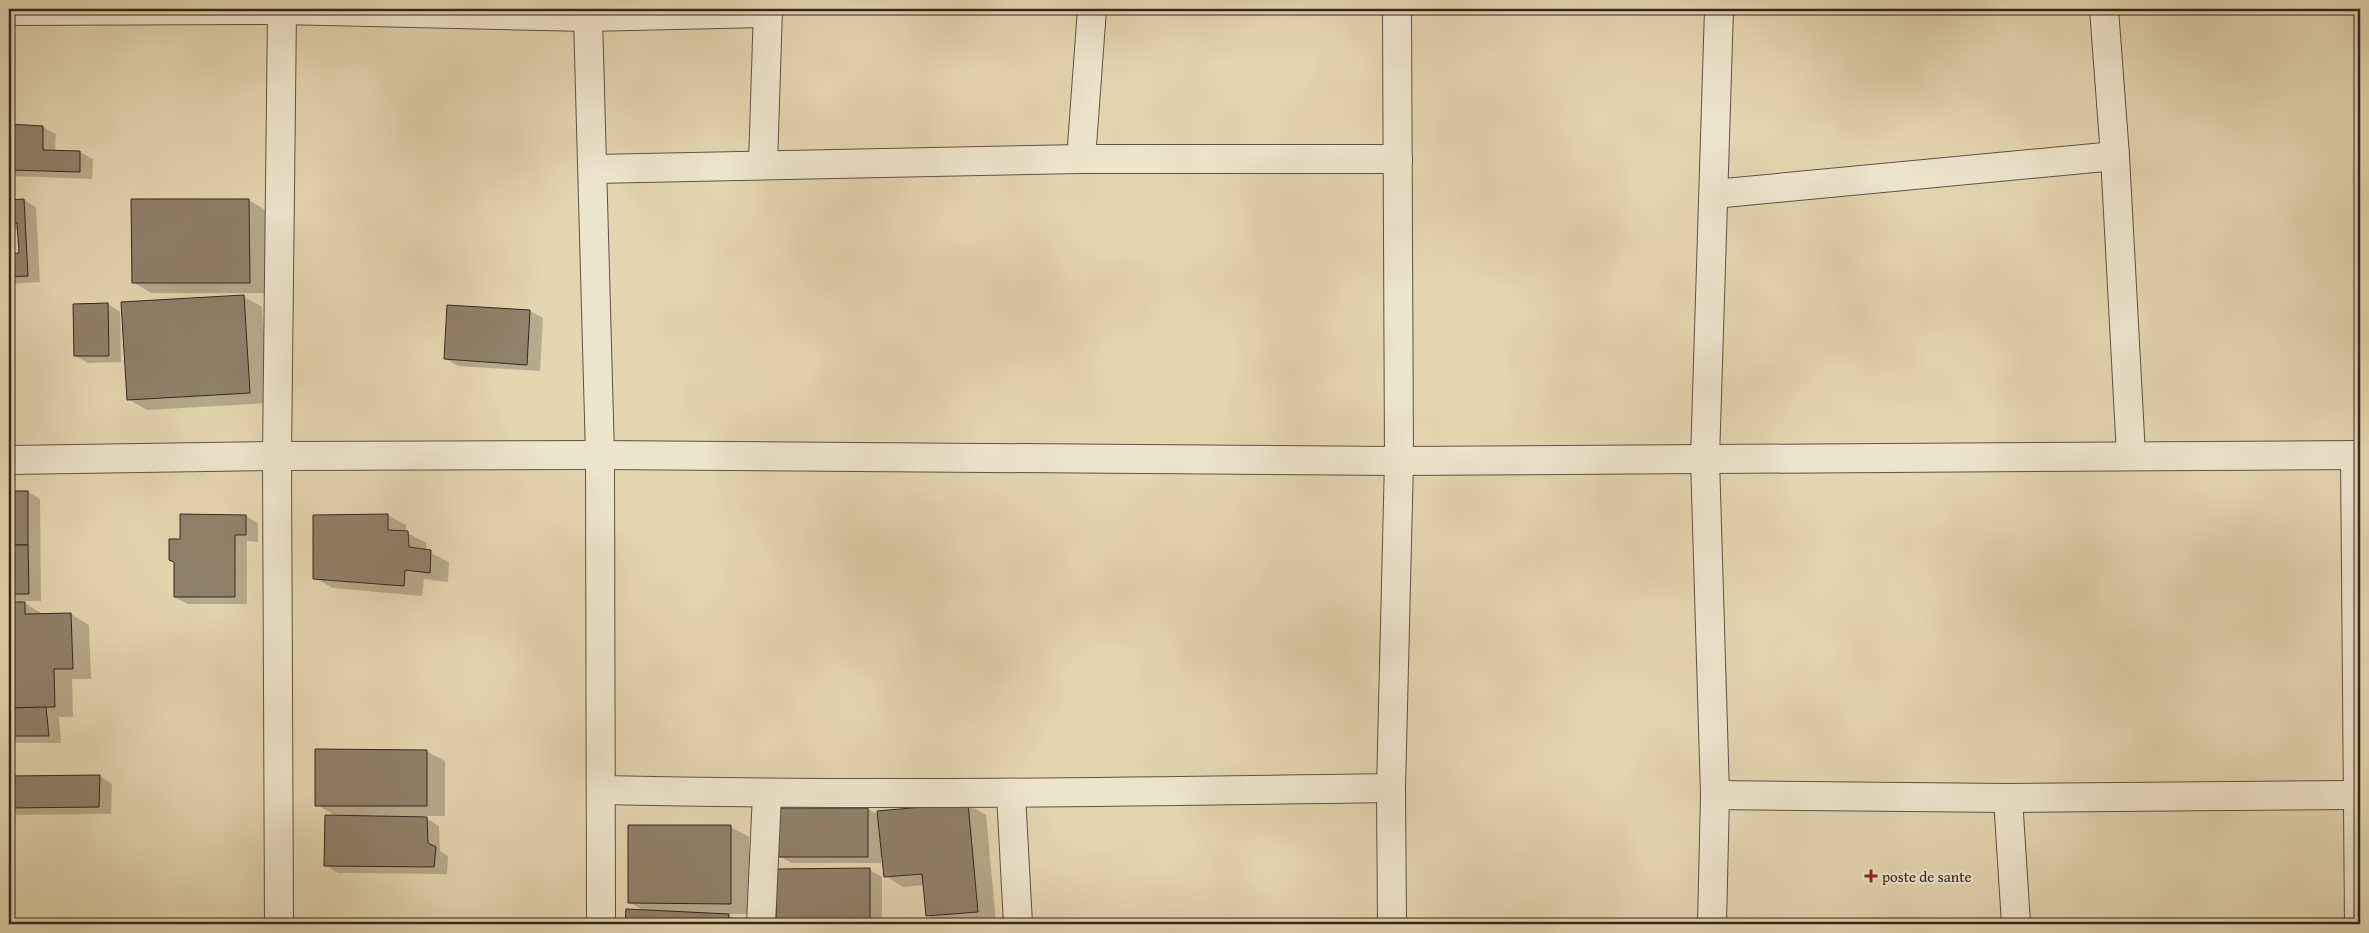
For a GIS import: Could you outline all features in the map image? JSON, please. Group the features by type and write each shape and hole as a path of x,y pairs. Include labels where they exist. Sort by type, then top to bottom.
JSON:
{"street":[{"path":"1081,158 1092,9"},
{"path":"1392,924 1391,788 1399,461 1398,9"},
{"path":"1712,924 1715,795 1705,459 1719,9"},
{"path":"2104,9 2116,156 2131,455"},
{"path":"9,11 282,10 588,17 768,11 763,164"},
{"path":"278,924 277,456 282,10"},
{"path":"588,17 594,169 600,455 601,924"},
{"path":"1714,194 2116,156"},
{"path":"594,169 1081,158 1398,159"},
{"path":"9,460 277,456 600,455 1399,461 2358,455 2360,924"},
{"path":"602,790 767,794 1011,794 1391,788"},
{"path":"761,924 767,794"},
{"path":"1011,794 1018,924"},
{"path":"1715,795 2008,798 2359,795"},
{"path":"2008,798 2016,924"}],"building":[{"path":"9,124 43,126 43,150 80,151 80,172 9,170"},
{"path":"24,199 28,276 9,277 9,254 19,253 17,223 9,223 9,200"},
{"path":"131,199 249,199 250,283 132,283"},
{"path":"244,295 250,393 127,400 121,302"},
{"path":"108,303 109,356 74,356 73,304"},
{"path":"447,305 530,310 527,365 444,359"},
{"path":"9,491 28,491 28,545 9,545"},
{"path":"180,514 246,515 246,535 235,535 235,597 174,597 174,562 169,560 169,539 180,539"},
{"path":"388,514 388,530 408,531 409,547 431,550 430,573 405,570 404,586 313,579 313,515"},
{"path":"9,545 28,545 29,594 9,594"},
{"path":"9,602 25,602 25,614 71,613 73,669 54,669 55,707 9,708"},
{"path":"46,707 49,736 9,736 9,708"},
{"path":"315,749 427,750 427,806 315,806"},
{"path":"100,775 99,807 9,808 9,776"},
{"path":"968,803 978,912 926,916 922,874 884,877 877,811"},
{"path":"777,808 868,808 868,857 778,857"},
{"path":"325,815 427,817 428,843 436,847 434,867 324,866"},
{"path":"628,825 731,825 731,904 628,903"},
{"path":"870,868 870,924 776,924 777,869"},
{"path":"626,909 729,914 728,924 625,924"}],"place":[{"name":"poste de sante","path":"1871,876"}]}
